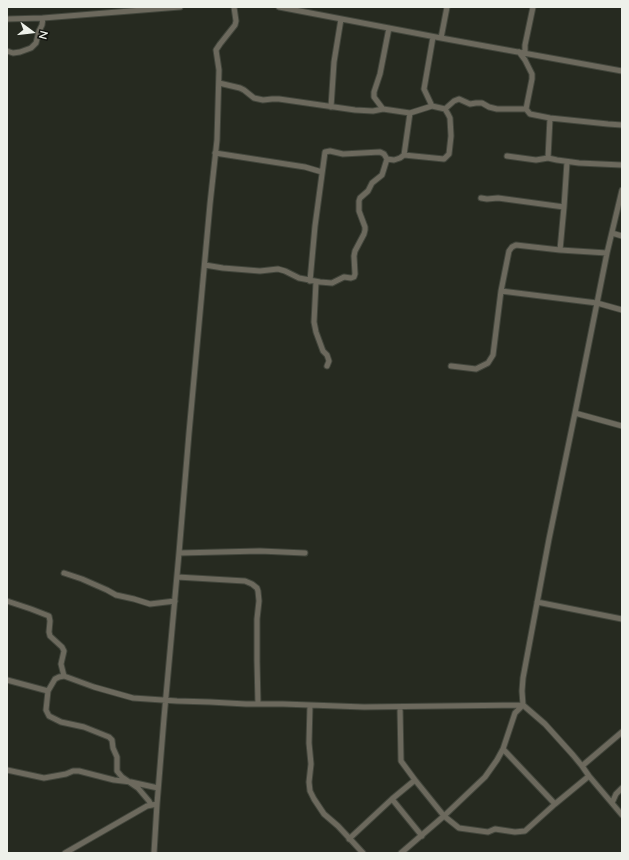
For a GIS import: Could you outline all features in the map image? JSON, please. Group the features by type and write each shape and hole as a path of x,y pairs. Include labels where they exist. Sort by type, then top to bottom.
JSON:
{"street":[{"path":"7,19 43,18 179,7"},
{"path":"154,853 154,804 158,788 189,433 217,140 219,70 216,50 235,25 236,21 234,7"},
{"path":"279,7 433,37 622,71"},
{"path":"441,38 447,7"},
{"path":"525,53 525,45 533,7"},
{"path":"7,51 14,53 31,48 36,43 43,18"},
{"path":"330,107 334,62 341,19"},
{"path":"383,109 374,97 374,92 380,74 389,28"},
{"path":"432,106 424,89 433,37"},
{"path":"519,52 532,74 526,110"},
{"path":"219,83 240,88 254,98 263,100 279,99 355,110 373,111 383,109 410,113 432,106 445,109 450,118 450,146 449,154 446,157 437,158 404,155 394,160 387,160"},
{"path":"445,109 454,101 458,100 470,104 476,102 482,103 496,109 510,108 526,110 530,114 550,118 622,125"},
{"path":"404,155 410,113"},
{"path":"548,158 550,118"},
{"path":"205,265 260,271 278,269 299,278 310,281 316,282 332,283 344,278 354,277 355,251 366,227 359,211 359,201 368,190 372,182 382,175 387,160 384,154 380,152 344,154 327,151 325,152 315,226 310,281"},
{"path":"215,153 305,167 322,172"},
{"path":"508,156 536,160 548,158 579,164 622,166"},
{"path":"560,250 567,162"},
{"path":"622,190 607,253 550,531 523,678 522,691 524,705 545,724 622,815"},
{"path":"481,198 498,198 564,207"},
{"path":"612,233 622,236"},
{"path":"451,366 476,369 488,363 493,355 501,291 512,247 516,245 607,253"},
{"path":"316,282 314,322 323,351 327,355 329,361 327,366"},
{"path":"501,291 597,303 622,310"},
{"path":"575,413 622,426"},
{"path":"179,553 305,553"},
{"path":"64,573 108,590 116,595 150,604 175,601"},
{"path":"177,577 245,581 257,588 259,601 257,661 258,704"},
{"path":"7,601 49,616 50,636 62,647 64,651 61,664 64,676"},
{"path":"537,602 622,619"},
{"path":"154,804 141,790 117,771 118,757 113,748 112,740 109,737 84,727 61,722 49,716 46,710 48,691 55,680 64,676 94,687 132,698 166,700 364,707 524,705"},
{"path":"7,680 48,691"},
{"path":"310,705 310,791 324,814 338,826 363,853"},
{"path":"401,853 422,836 486,777 498,760 503,749 515,713 524,705"},
{"path":"400,707 400,761 444,816 459,828 488,832 495,829 515,832 525,831 589,776"},
{"path":"582,766 622,732"},
{"path":"503,749 556,804"},
{"path":"7,770 44,778 66,774 73,771 80,771 114,780 158,788"},
{"path":"349,838 415,780"},
{"path":"612,803 616,794 622,788"},
{"path":"392,799 422,836"},
{"path":"65,853 147,806 154,804"}]}
